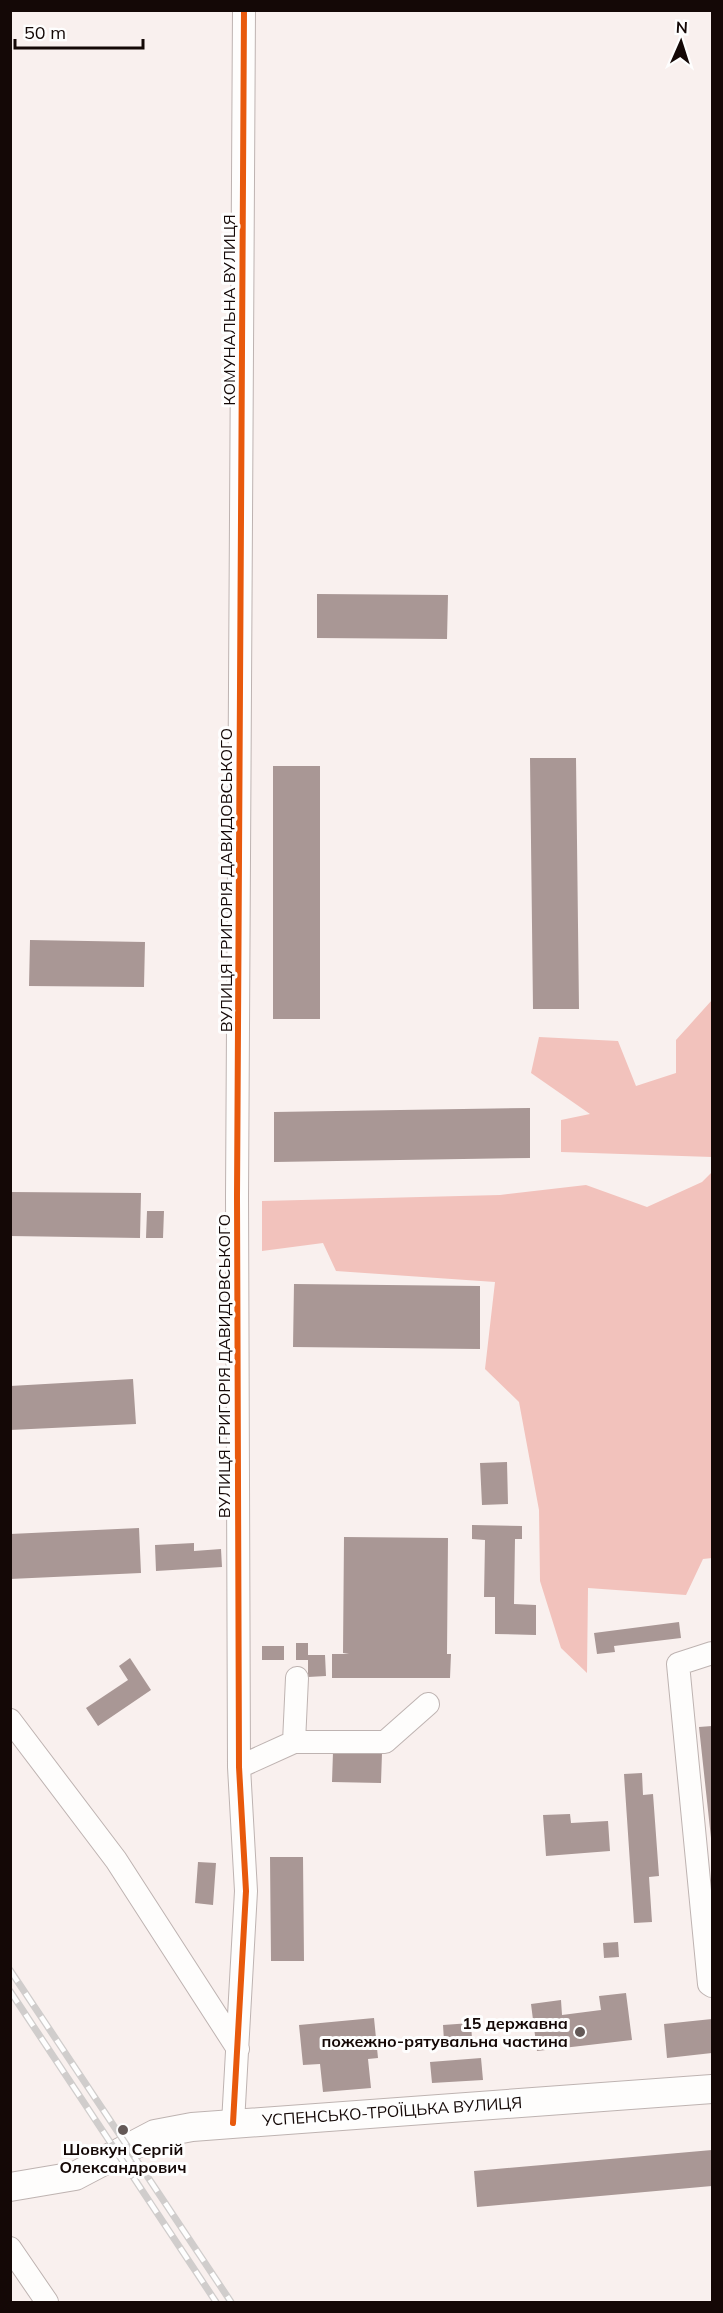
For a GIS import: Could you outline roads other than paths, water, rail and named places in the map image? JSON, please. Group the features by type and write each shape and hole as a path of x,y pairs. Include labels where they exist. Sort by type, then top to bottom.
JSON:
{"main road":[{"name":"УСПЕНСЬКО-ТРОЇЦЬКА ВУЛИЦЯ","path":"10,2187 75,2176 155,2134 233,2123 712,2089"}],"street":[{"name":"КОМУНАЛЬНА ВУЛИЦЯ","path":"242,610 244,10"},
{"name":"ВУЛИЦЯ ГРИГОРІЯ ДАВИДОВСЬКОГО","path":"233,2123 246,1891 239,1767 237,1196 242,610"},
{"path":"712,1653 678,1664 709,1984 712,1986"},
{"path":"294,1742 297,1678"},
{"path":"239,1767 294,1742 385,1742 428,1704"},
{"path":"10,1720 116,1860 238,2049"},
{"path":"10,2248 47,2302"}],"railway":[{"path":"10,1970 231,2302"},
{"path":"10,1991 216,2302"}],"place":[{"name":"15 державна пожежно-рятувальна частина","path":"580,2032"},
{"name":"Шовкун Сергій Олександрович","path":"123,2130"}]}
